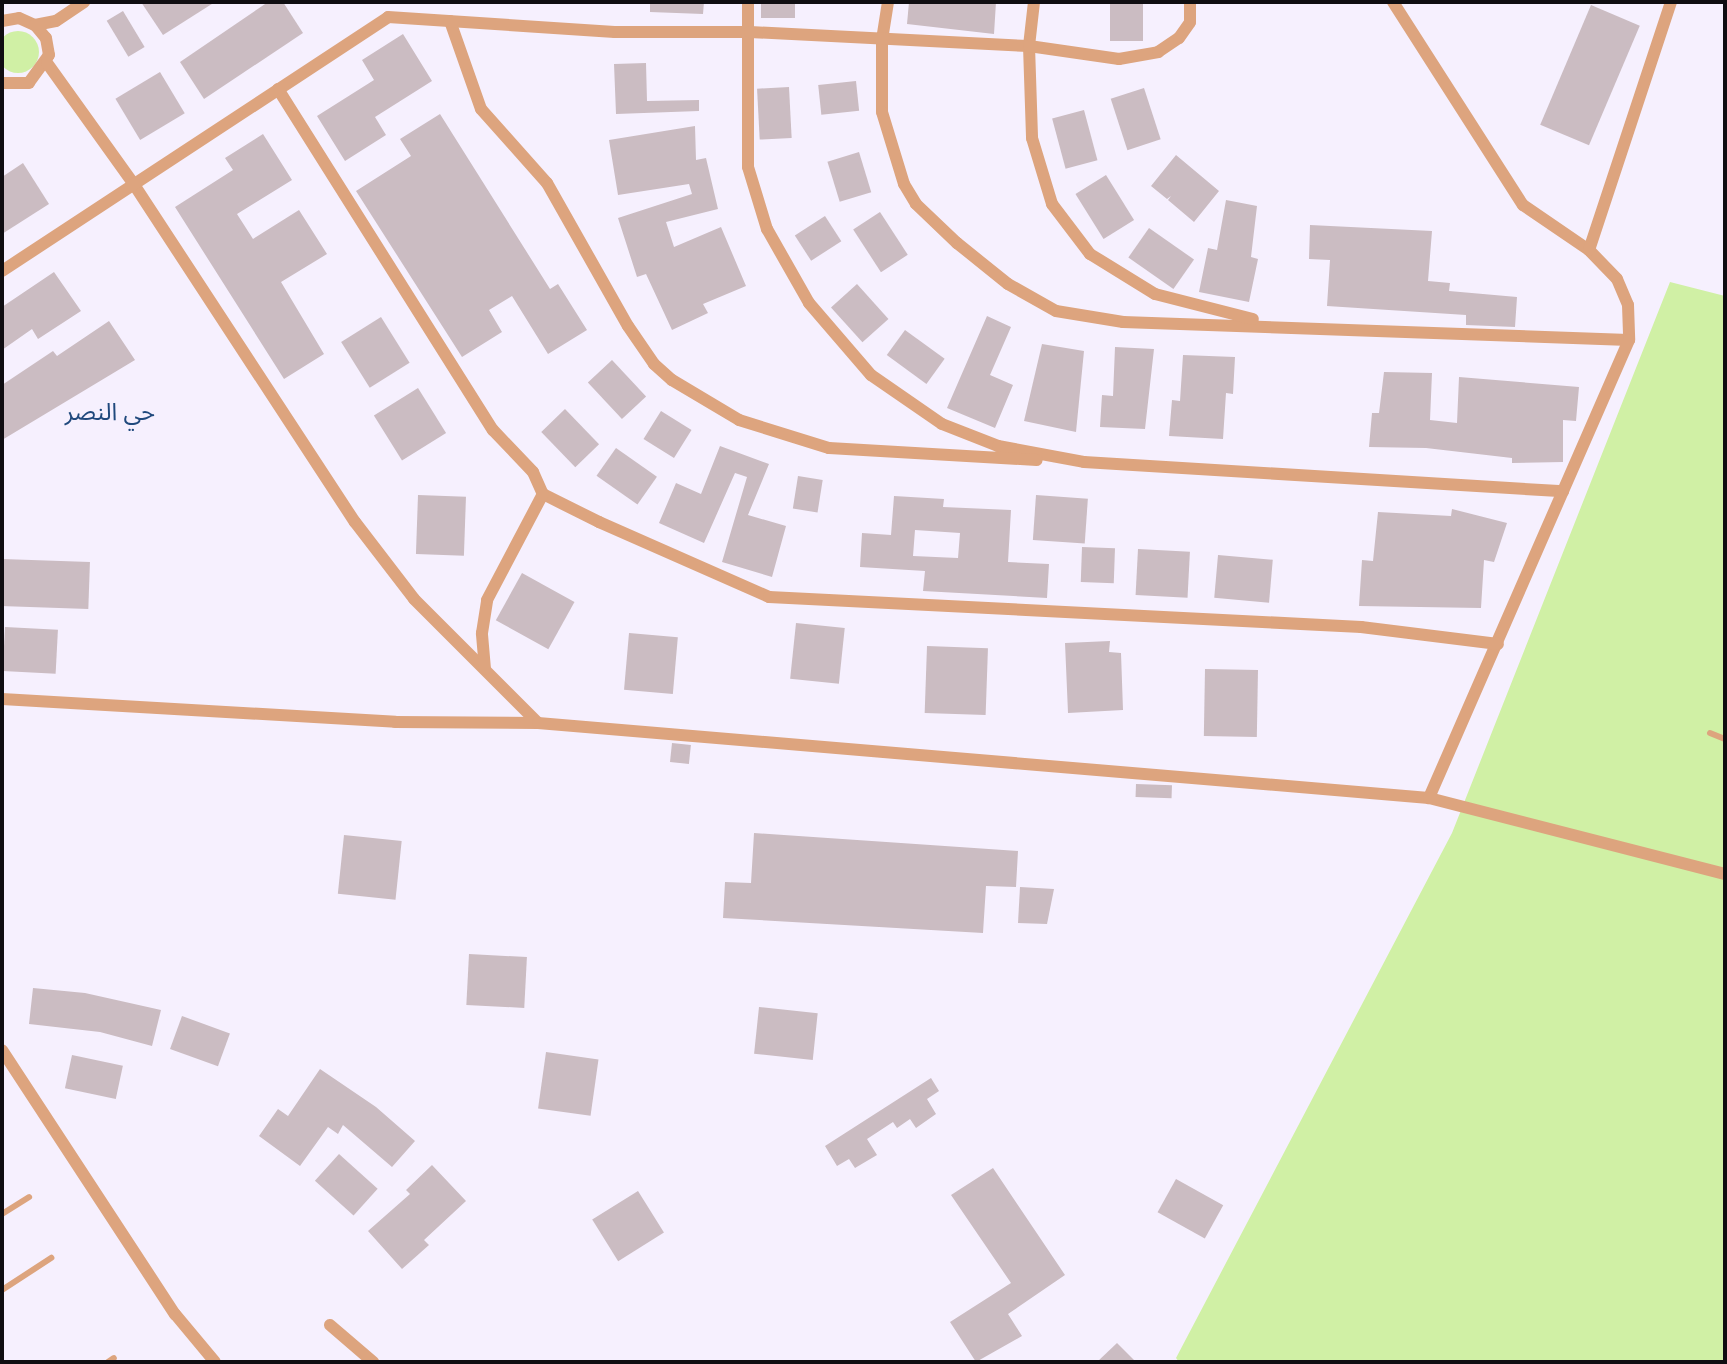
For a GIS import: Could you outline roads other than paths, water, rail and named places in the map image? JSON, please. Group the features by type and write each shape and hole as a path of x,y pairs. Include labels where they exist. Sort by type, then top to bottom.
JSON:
{"street":[{"path":"2,6 6,20 35,25 56,21 85,2"},
{"path":"748,2 748,167 767,229 809,303 871,375 942,424 998,446 1084,462"},
{"path":"888,2 883,41 882,112 904,184 916,204 957,243 1008,284 1056,311 1123,322 1285,325 1629,340"},
{"path":"1034,2 1029,46 1032,138 1052,204 1090,254 1155,294 1202,309 1285,325"},
{"path":"2,271 388,17 615,32 750,32 883,41 1029,46 1119,59 1158,52 1179,38 1190,22 1190,2"},
{"path":"1392,2 1523,205 1589,250 1617,279 1628,305 1629,340 1499,644 1429,798"},
{"path":"1589,250 1671,2"},
{"path":"450,21 481,108 547,183 628,326 654,364 672,380 739,421 829,448 1563,491"},
{"path":"35,25 46,38 47,64 133,183 355,522 414,599 538,723"},
{"path":"2,83 29,83 47,64"},
{"path":"278,89 493,430 533,472 543,494 769,597 1362,627 1499,644"},
{"path":"485,668 482,633 487,600 543,494"},
{"path":"2,699 395,722 538,723 1429,798 1725,874"},
{"path":"2,1050 175,1314 215,1362"},
{"path":"330,1325 373,1362"}],"lane":[{"path":"1710,733 1725,739"},
{"path":"2,1214 29,1197"},
{"path":"2,1290 51,1258"}],"district":[{"name":"حي النصر","path":"110,413"}]}
